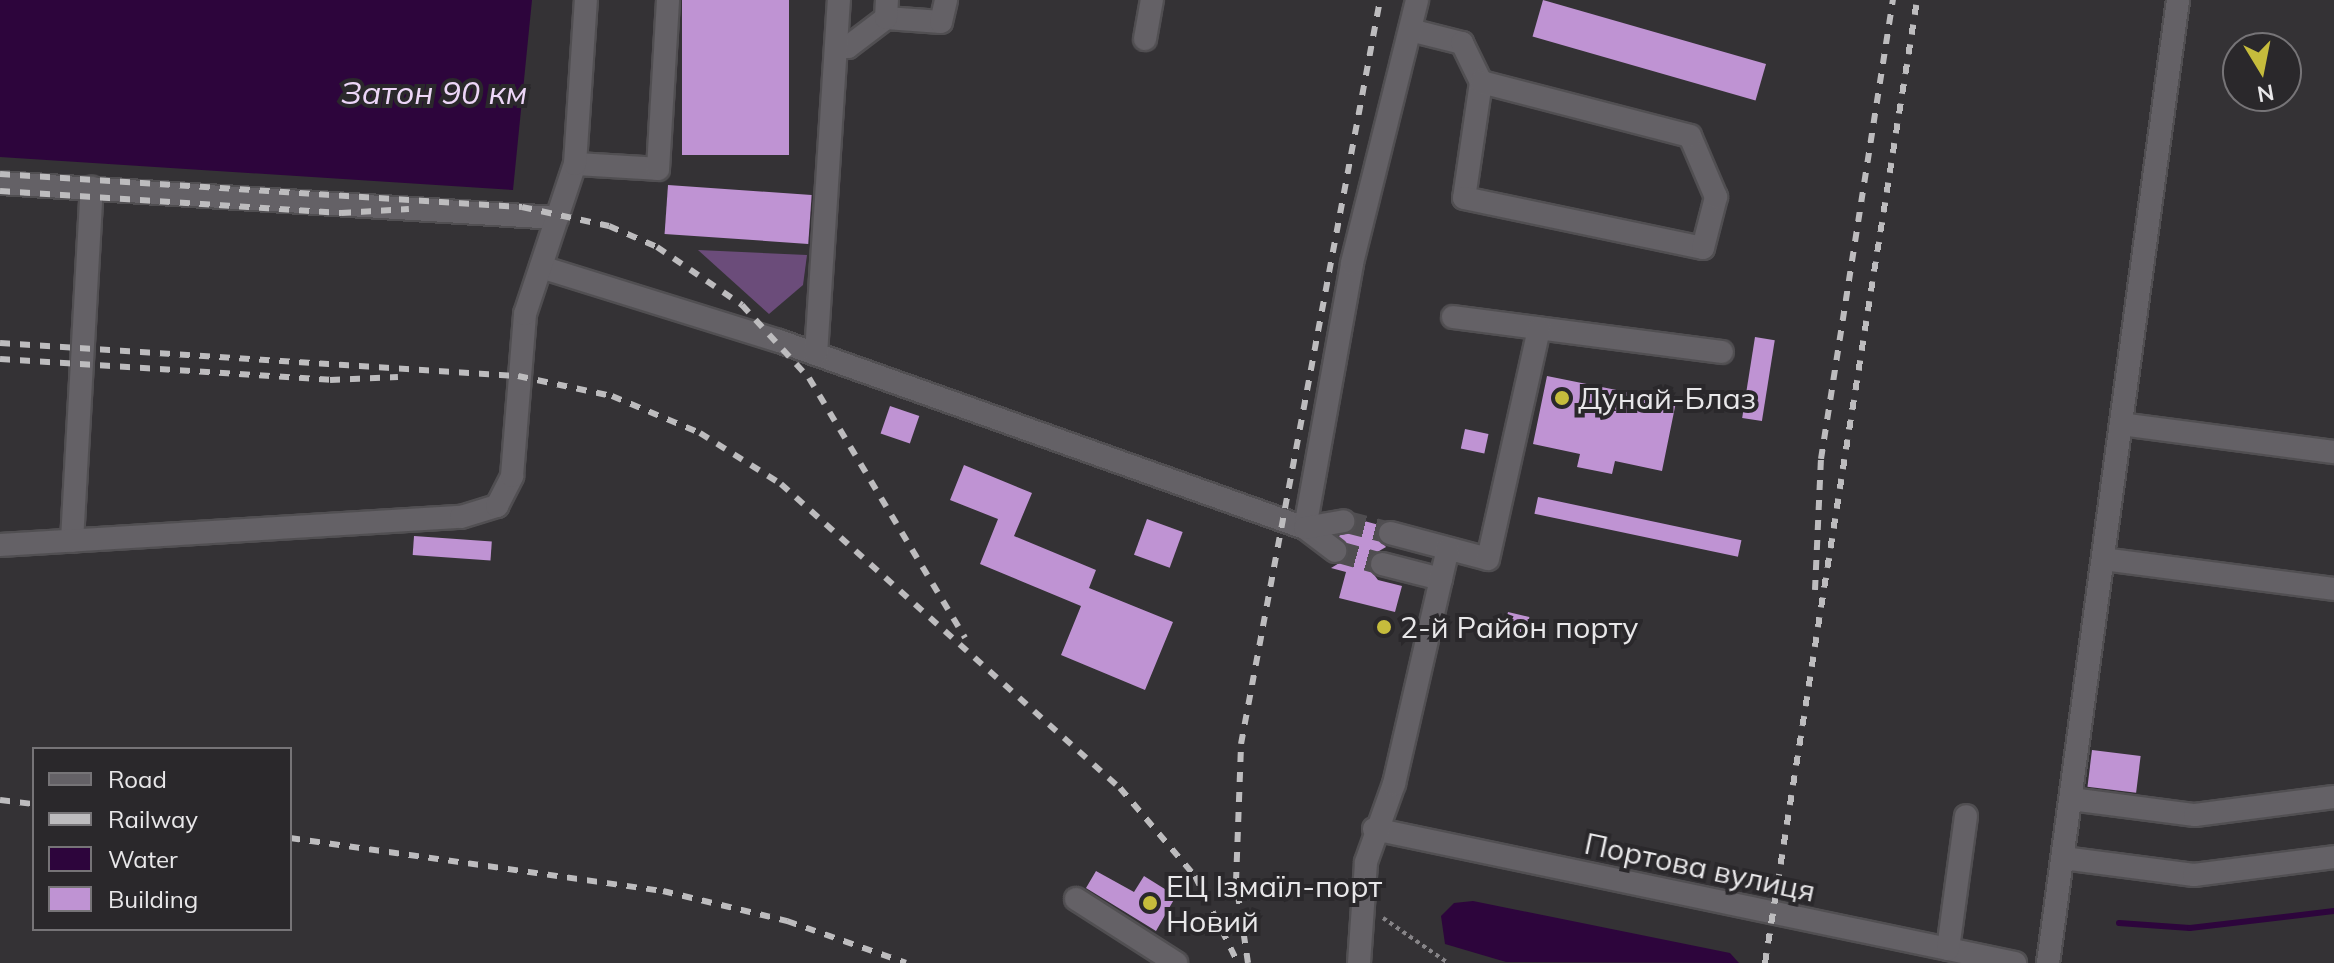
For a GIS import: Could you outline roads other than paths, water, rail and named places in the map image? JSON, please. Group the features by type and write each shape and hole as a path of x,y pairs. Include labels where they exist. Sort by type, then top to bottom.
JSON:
{"street":[{"path":"0,545 486,512 510,487 521,336 575,164 586,0"},
{"path":"575,164 658,169 668,0"},
{"path":"816,354 839,0"},
{"path":"837,47 848,47 887,9 941,22 946,0"},
{"path":"1145,39 1152,0"},
{"path":"1305,528 1352,263 1417,0"},
{"path":"2048,963 2178,0"},
{"path":"1410,30 1462,43 1481,82 1464,198 1703,248 1716,197 1690,136 1481,82"},
{"path":"0,183 557,218"},
{"path":"72,541 92,188"},
{"path":"541,267 816,354 1305,528 1335,551"},
{"path":"1453,317 1722,352"},
{"path":"1390,533 1488,559 1539,329"},
{"path":"2121,424 2334,452"},
{"path":"1305,528 1343,521"},
{"path":"1359,963 1361,914 1374,829 1394,784 1448,549"},
{"path":"2103,559 2334,589"},
{"path":"1382,564 1441,579"},
{"path":"2071,799 2195,815 2334,797"},
{"path":"1948,949 1966,816"},
{"name":"Портова вулиця","path":"1374,829 2015,963"},
{"path":"2063,858 2194,875 2334,857"},
{"path":"1076,899 1176,963"}],"water":[{"name":"Затон 90 км","path":"0,0 532,0 513,190 0,157"},
{"path":"1473,901 1730,953 1739,963 1506,962 1445,944 1441,916 1454,903"}],"waterway":[{"path":"2119,923 2190,928 2334,911"}],"tunnel":[{"path":"1343,521 1390,533"},
{"path":"1335,551 1382,564"}],"railway":[{"path":"1248,963 1236,882 1241,744 1380,0"},
{"path":"1815,590 1821,459 1893,0"},
{"path":"1765,963 1917,0"},
{"path":"0,174 522,207 609,226 657,247 742,305 809,378 965,638"},
{"path":"0,191 341,213 409,209"},
{"path":"0,343 518,376 612,396 700,433 781,484 1120,788 1195,876 1238,963"},
{"path":"0,359 330,380 398,377"},
{"path":"0,800 32,804"},
{"path":"292,838 663,891 787,921 906,963"}],"place":[{"name":"Дунай-Блаз","path":"1562,398"},
{"name":"2-й Район порту","path":"1384,627"},
{"name":"ЕЦ Ізмаїл-порт Новий","path":"1150,903"}]}
